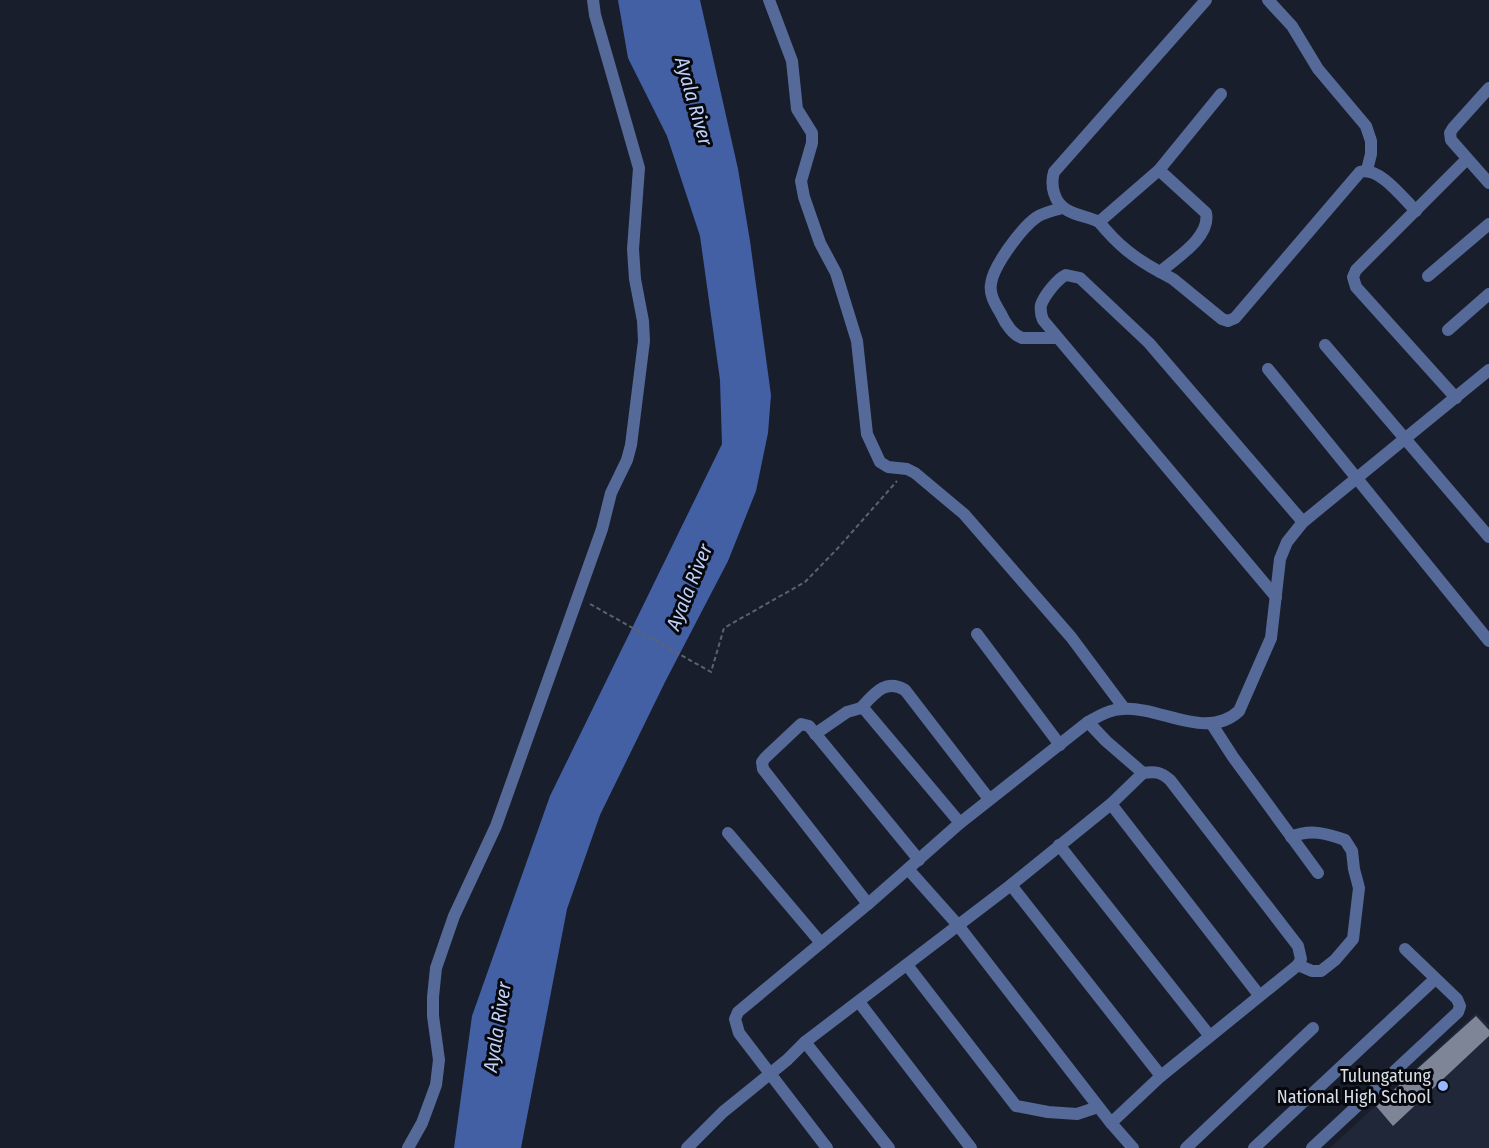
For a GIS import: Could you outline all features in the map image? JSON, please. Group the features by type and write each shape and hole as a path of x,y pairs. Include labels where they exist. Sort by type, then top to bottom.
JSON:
{"street":[{"path":"408,1148 422,1124 436,1085 439,1060 433,1016 433,997 436,968 454,916 496,826 602,529 611,493 627,460 631,445 644,341 633,249 639,168 595,15 593,0"},
{"path":"769,0 792,61 797,109 812,134 812,143 801,181 804,197 820,243 836,273 858,341 867,434 880,462 888,467 907,469 915,473 964,514 1071,638 1124,708"},
{"path":"1064,208 1053,189 1051,180 1054,172 1206,0"},
{"path":"1268,0 1292,26 1318,69 1366,126 1371,141 1371,154 1366,170"},
{"path":"1099,222 1159,170 1221,94"},
{"path":"1487,96 1450,133 1451,140 1489,183"},
{"path":"1456,398 1356,287 1353,277 1356,270 1467,159"},
{"path":"1159,170 1203,208 1207,218 1203,230 1190,248 1160,272"},
{"path":"1056,338 1017,337 993,300 991,283 995,270 1028,224 1039,215 1064,208 1099,222 1117,243 1137,259 1173,279 1222,319 1228,321 1234,318 1360,172 1366,170 1376,172 1416,211"},
{"path":"1428,276 1489,224"},
{"path":"1276,597 1043,320 1040,312 1041,304 1060,278 1072,275 1080,278 1149,343 1303,522"},
{"path":"1448,330 1489,294"},
{"path":"1325,345 1489,537"},
{"path":"1268,369 1489,641"},
{"path":"825,1147 739,1033 735,1018 742,1008 868,904 989,799 1088,722 1109,711 1124,708 1211,723 1224,721 1239,711 1271,638 1280,559 1287,542 1303,522 1489,370"},
{"path":"977,634 1060,745"},
{"path":"815,734 847,712 861,708 873,695 888,685 897,685 905,690 989,799"},
{"path":"861,708 960,823"},
{"path":"1088,722 1143,773"},
{"path":"1211,723 1233,757 1318,873"},
{"path":"868,904 763,769 762,762 765,758 801,724 807,724 919,860"},
{"path":"687,1148 723,1112 771,1074 805,1042 1011,885 1111,804 1143,773 1154,771 1170,780 1298,946 1301,959 1298,964 1161,1076 1111,1123"},
{"path":"1111,804 1259,995"},
{"path":"1291,837 1310,831 1322,832 1345,840 1352,851 1359,888 1354,935 1350,944 1321,971 1312,971 1298,964"},
{"path":"728,833 821,943"},
{"path":"1059,845 1209,1035"},
{"path":"908,869 957,924 1132,1148"},
{"path":"1011,885 1161,1076"},
{"path":"1311,1148 1458,1012 1460,1006 1457,999 1405,949"},
{"path":"908,965 1016,1106 1077,1114 1098,1107"},
{"path":"1254,1148 1435,978"},
{"path":"859,1002 971,1148"},
{"path":"1186,1148 1313,1028"},
{"path":"805,1042 889,1148"}],"path":[{"path":"577,597 711,672 724,628 805,582 907,469"}],"shaded area":[{"name":"Tulungatung National High School","path":"1476,1013 1489,1025 1489,1148 1330,1148"}],"water":[{"name":"Ayala River","path":"618,0 700,0 738,169 750,241 771,395 768,433 756,491 728,561 665,682 600,815 567,909 521,1148 454,1148 472,1016 550,796 722,444 720,380 700,236 667,136 628,58"}],"building":[{"path":"1476,1016 1489,1030 1489,1036 1393,1126 1376,1106"}],"place":[{"name":"Tulungatung National High School","path":"1443,1086"}]}
